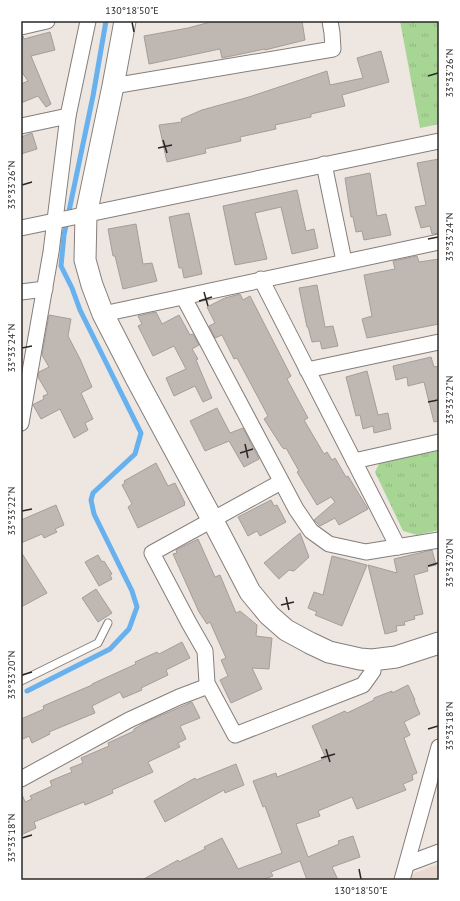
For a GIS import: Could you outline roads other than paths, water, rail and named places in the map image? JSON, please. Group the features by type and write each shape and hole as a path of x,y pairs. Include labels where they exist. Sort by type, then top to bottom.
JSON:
{"street":[{"path":"21,27 47,21"},
{"path":"21,423 51,252 68,116 88,21"},
{"path":"125,21 86,214 85,260 92,285 103,314 250,592 269,614 286,630 329,652 360,659 372,660 396,657 439,643"},
{"path":"113,86 333,50 330,21"},
{"path":"21,126 68,116"},
{"path":"21,228 439,141"},
{"path":"324,164 344,261"},
{"path":"103,314 184,298 261,279 439,242"},
{"path":"261,279 306,370 398,547"},
{"path":"21,292 45,289"},
{"path":"184,298 296,510 311,531 329,544 366,552 439,540"},
{"path":"306,370 439,342"},
{"path":"354,461 439,442"},
{"path":"281,482 212,518 152,552 205,651 208,686 235,735 363,685 373,671 372,660"},
{"path":"21,779 129,720 179,697 208,686"},
{"path":"402,880 439,747"},
{"path":"407,864 439,852"}],"lane":[{"path":"21,681 98,643 108,623"}],"waterway":[{"path":"27,691 110,649 129,629 137,607 132,591 94,514 91,500 93,493 135,454 141,433 80,310 72,288 61,266 64,235 93,96 106,21"}]}
